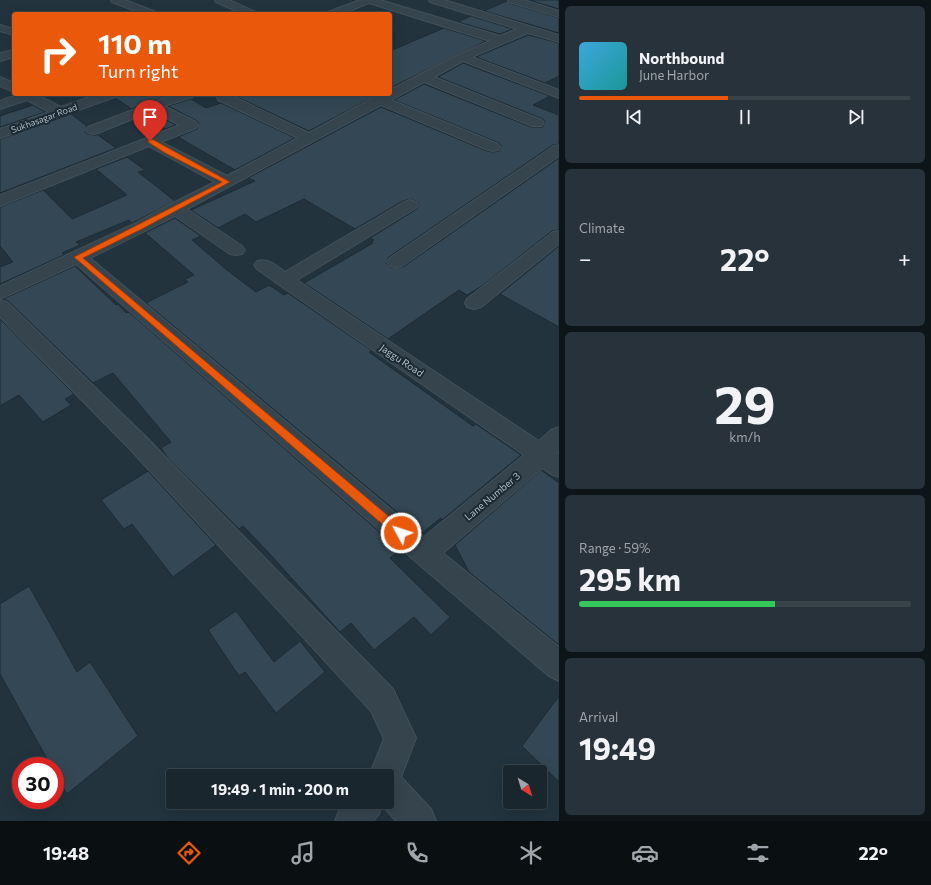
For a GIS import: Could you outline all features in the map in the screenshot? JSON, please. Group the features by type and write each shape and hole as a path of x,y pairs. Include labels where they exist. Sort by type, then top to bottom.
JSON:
{"street":[{"path":"116,0 147,12"},
{"path":"220,0 247,12"},
{"path":"337,12 369,0 500,40"},
{"path":"434,0 559,39"},
{"path":"512,0 559,14"},
{"path":"0,28 12,31"},
{"path":"392,94 462,57 527,29"},
{"path":"0,57 12,54"},
{"path":"462,57 559,94"},
{"path":"423,77 537,123"},
{"path":"0,81 12,87"},
{"path":"0,105 23,96"},
{"path":"28,96 60,112"},
{"name":"Sukhasagar Road","path":"0,134 104,96"},
{"path":"93,130 182,96"},
{"path":"0,293 140,228 387,96"},
{"path":"223,97 309,138"},
{"path":"380,100 493,147"},
{"path":"0,201 190,126 153,106"},
{"path":"150,141 168,152 227,182"},
{"path":"396,262 559,149"},
{"path":"284,280 410,205"},
{"path":"175,208 236,250"},
{"path":"474,303 559,236"},
{"path":"78,257 424,553 559,666"},
{"name":"Jaggu Road","path":"263,265 550,461"},
{"path":"0,306 136,441 382,700 400,738 388,769"},
{"name":"Lane Number 3","path":"424,553 550,461 559,436"},
{"path":"394,794 419,821"},
{"path":"352,821 361,809"}],"building":[{"path":"529,0 559,0 559,9"},
{"path":"507,1 509,3 559,18 559,33 484,11"},
{"path":"471,16 513,29 500,34 458,22"},
{"path":"444,28 486,41 392,87 392,50"},
{"path":"528,35 559,43 559,76 545,83 476,57"},
{"path":"463,63 550,96 533,105 559,115 559,144 553,145 389,257 386,263 390,267 403,267 559,158 559,230 552,231 482,286 467,295 459,290 388,339 304,283 373,243 371,242 374,240 370,238 417,209 419,204 416,201 410,199 403,201 355,229 304,199 256,222 245,214 218,228 191,210 255,181 248,178 381,107 487,151 499,151 501,146 499,143 394,100 424,84 531,127 543,127 545,122 543,119 438,77"},
{"path":"116,96 167,96 132,109 115,98"},
{"path":"240,96 375,96 309,131 237,97"},
{"path":"191,99 206,108 221,103 295,138 235,170 178,137 197,129 199,124 197,121 168,106"},
{"path":"33,105 45,112 0,127 0,116"},
{"path":"152,113 176,125 165,129 144,116"},
{"path":"71,114 87,126 85,131 87,134 98,135 116,148 0,193 0,139"},
{"path":"127,157 145,170 138,172 175,201 132,223 129,220 76,242 80,245 62,253 64,255 0,284 0,267 13,262 0,246 0,207 43,190 72,219 127,195 96,169"},
{"path":"175,218 201,236 192,240 227,270 256,292 269,285 284,295 288,293 371,350 369,352 473,426 476,424 521,455 442,520 441,518 422,533 146,303 188,282 185,279 194,275 145,233"},
{"path":"559,246 559,327 500,294"},
{"path":"75,266 116,305 118,304 126,313 129,312 400,550 390,558 450,617 431,635 414,617 374,650 351,623 340,632 243,526 239,529 168,458 161,448 171,442 113,373 93,383 8,301 3,299"},
{"path":"0,319 74,394 65,399 71,405 43,422 19,395 0,406"},
{"path":"541,470 559,483 559,645 469,572 455,545"},
{"path":"148,471 216,545 173,577 132,524 124,529 101,500"},
{"path":"29,586 77,672 90,662 138,736 67,794 64,789 64,757 46,757 0,674 0,604"},
{"path":"236,611 274,662 300,641 325,672 276,713 245,672 239,676 208,630"},
{"path":"559,696 559,782 547,770 547,765 542,765 522,746"}],"route":[{"path":"150,141 168,152 227,182 175,208 140,228 78,257 401,533"}]}
